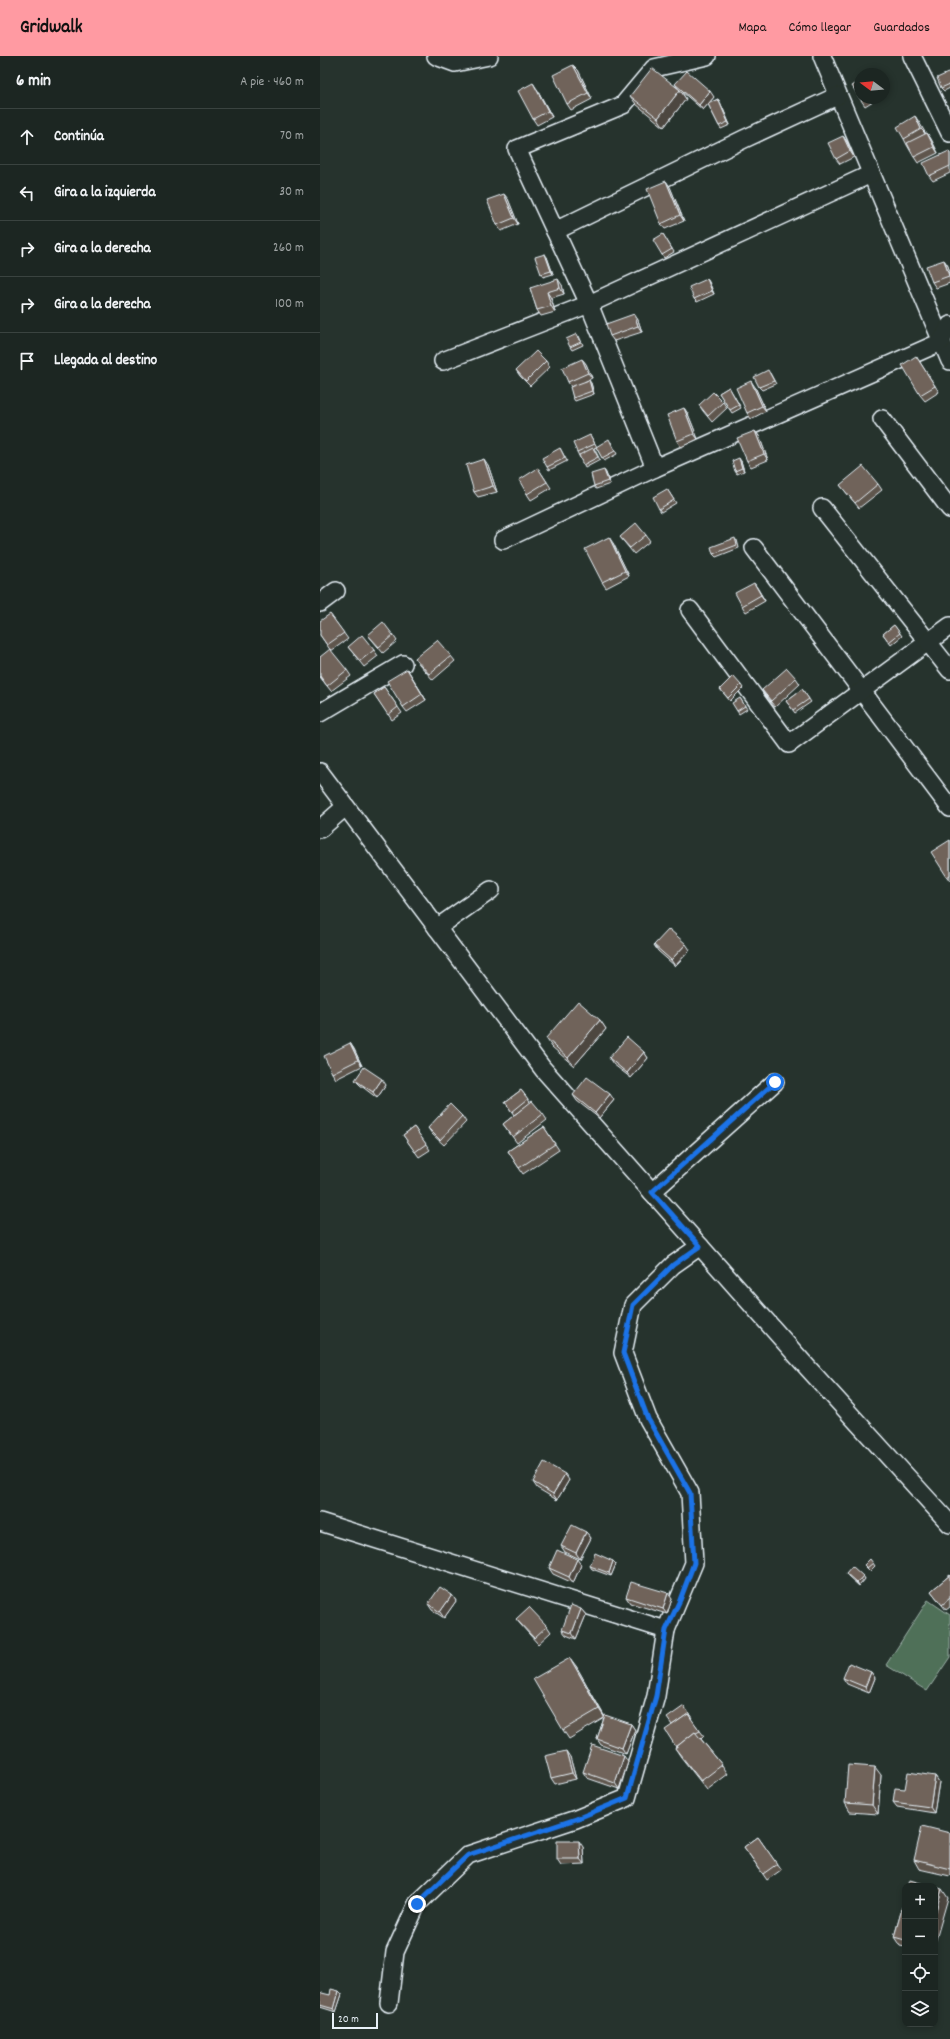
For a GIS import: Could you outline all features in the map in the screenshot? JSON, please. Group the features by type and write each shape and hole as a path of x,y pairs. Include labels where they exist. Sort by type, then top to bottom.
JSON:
{"street":[{"path":"436,56 455,63 489,56"},
{"path":"654,468 589,304 516,149 624,105 654,68 707,56"},
{"path":"822,56 837,96 950,361"},
{"path":"912,56 950,133"},
{"path":"555,231 744,139 837,96"},
{"path":"443,361 589,304 870,174"},
{"path":"503,540 654,468 941,342 950,325"},
{"path":"882,419 950,510"},
{"path":"822,508 950,670"},
{"path":"754,548 950,808"},
{"path":"320,603 336,591"},
{"path":"690,610 789,744 950,626"},
{"path":"320,713 403,664"},
{"path":"320,772 543,1069 807,1367 950,1524"},
{"path":"320,829 345,807"},
{"path":"437,928 492,890"},
{"path":"652,1192 775,1082"},
{"path":"389,2003 395,1952 417,1904 468,1855 576,1819 627,1798 656,1696 666,1630 680,1600 694,1563 690,1493 648,1419 623,1353 633,1305 673,1265 700,1246"},
{"path":"320,1522 666,1630"}],"green space":[{"path":"928,1600 950,1615 950,1657 927,1691 886,1665"}],"building":[{"path":"573,65 588,93 567,104 553,75"},
{"path":"652,68 680,90 658,118 630,96"},
{"path":"687,71 710,91 699,105 675,84"},
{"path":"950,72 950,84 941,88 937,78"},
{"path":"533,83 548,111 533,119 518,91"},
{"path":"718,99 728,122 719,126 708,104"},
{"path":"915,116 921,129 904,139 897,127"},
{"path":"927,133 934,147 914,157 907,143"},
{"path":"843,136 850,151 836,159 828,143"},
{"path":"949,151 950,166 929,176 923,163"},
{"path":"666,181 680,215 661,224 647,189"},
{"path":"504,194 514,218 497,225 487,200"},
{"path":"663,234 672,249 662,255 653,240"},
{"path":"545,254 551,271 541,274 535,257"},
{"path":"944,260 949,276 932,282 926,266"},
{"path":"558,279 560,288 547,292 551,306 537,310 530,288"},
{"path":"707,279 712,291 694,299 689,287"},
{"path":"634,314 638,326 610,336 606,324"},
{"path":"577,334 581,342 570,347 566,339"},
{"path":"536,351 546,361 526,381 516,370"},
{"path":"916,356 935,386 920,395 902,365"},
{"path":"582,359 588,373 568,382 562,368"},
{"path":"768,370 774,381 759,387 754,377"},
{"path":"589,380 592,391 573,398 570,387"},
{"path":"751,381 762,406 747,413 736,388"},
{"path":"729,387 739,405 730,410 719,393"},
{"path":"713,392 723,402 708,416 699,405"},
{"path":"684,408 694,434 677,441 667,415"},
{"path":"755,431 764,454 747,461 737,438"},
{"path":"590,435 595,444 577,452 573,443"},
{"path":"609,439 615,451 602,458 596,447"},
{"path":"560,448 565,458 547,467 542,458"},
{"path":"593,448 598,457 583,465 579,455"},
{"path":"739,458 742,468 735,471 732,461"},
{"path":"484,459 493,486 474,492 466,465"},
{"path":"863,466 878,484 855,503 840,485"},
{"path":"538,468 547,482 527,494 519,480"},
{"path":"604,470 608,481 594,486 591,474"},
{"path":"667,489 674,500 659,509 653,497"},
{"path":"636,523 646,535 630,548 620,537"},
{"path":"609,537 625,571 602,582 585,549"},
{"path":"735,538 737,545 713,554 711,547"},
{"path":"754,583 761,595 742,606 735,593"},
{"path":"330,614 344,633 327,645 320,635 320,621"},
{"path":"383,622 393,635 379,647 368,635"},
{"path":"894,625 900,633 889,642 883,634"},
{"path":"362,635 374,650 360,661 348,647"},
{"path":"437,640 451,656 429,674 415,658"},
{"path":"330,649 347,670 327,686 320,676 320,657"},
{"path":"787,668 796,678 771,701 762,690"},
{"path":"407,669 422,694 403,707 387,681"},
{"path":"733,676 741,685 728,698 720,689"},
{"path":"384,687 398,707 388,715 374,694"},
{"path":"802,689 809,699 793,710 786,701"},
{"path":"740,698 745,706 737,711 732,703"},
{"path":"950,840 950,875 947,877 931,852"},
{"path":"669,929 686,944 671,960 654,945"},
{"path":"578,1001 600,1020 568,1058 546,1038"},
{"path":"627,1037 644,1052 627,1073 609,1058"},
{"path":"350,1043 358,1060 332,1073 324,1056"},
{"path":"364,1067 382,1079 373,1092 355,1080"},
{"path":"587,1077 610,1094 595,1113 573,1095"},
{"path":"521,1090 528,1099 512,1112 505,1102"},
{"path":"532,1101 543,1114 513,1137 503,1124"},
{"path":"450,1104 462,1116 440,1140 428,1128"},
{"path":"414,1127 426,1144 415,1152 403,1135"},
{"path":"544,1127 555,1144 519,1168 508,1151"},
{"path":"544,1462 565,1474 553,1494 533,1482"},
{"path":"572,1525 586,1532 576,1553 561,1546"},
{"path":"557,1550 577,1559 569,1577 549,1568"},
{"path":"595,1553 613,1561 609,1573 590,1566"},
{"path":"870,1559 873,1563 867,1568 864,1565"},
{"path":"852,1566 863,1576 857,1583 846,1573"},
{"path":"950,1575 950,1598 942,1605 931,1591"},
{"path":"631,1582 668,1593 663,1609 626,1597"},
{"path":"440,1587 452,1595 440,1612 428,1604"},
{"path":"571,1605 581,1609 572,1633 562,1630"},
{"path":"529,1607 547,1626 534,1638 516,1619"},
{"path":"570,1658 599,1709 563,1730 533,1679"},
{"path":"849,1663 871,1672 865,1687 843,1678"},
{"path":"684,1706 690,1715 689,1716 688,1714 672,1725 667,1718"},
{"path":"688,1714 700,1731 695,1732 676,1747 665,1730"},
{"path":"605,1715 631,1724 622,1748 597,1739"},
{"path":"695,1732 722,1765 701,1781 675,1748"},
{"path":"592,1745 624,1756 615,1783 583,1772"},
{"path":"566,1751 572,1773 551,1778 545,1756"},
{"path":"848,1765 875,1767 872,1805 845,1803"},
{"path":"908,1772 935,1776 930,1807 893,1802 895,1788 905,1789"},
{"path":"922,1826 950,1833 950,1869 914,1860"},
{"path":"758,1837 777,1864 763,1874 744,1847"},
{"path":"557,1841 579,1841 580,1859 557,1859"},
{"path":"910,1880 920,1883 909,1883"},
{"path":"938,1888 942,1889 938,1903"},
{"path":"902,1909 902,1939 894,1937"},
{"path":"331,1989 339,1991 334,2009 320,2005 322,1993 330,1995"}],"route":[{"path":"417,1904 468,1855 576,1819 627,1798 656,1696 666,1630 680,1600 694,1563 690,1493 648,1419 623,1353 633,1305 673,1265 700,1246 652,1192 775,1082"}]}
